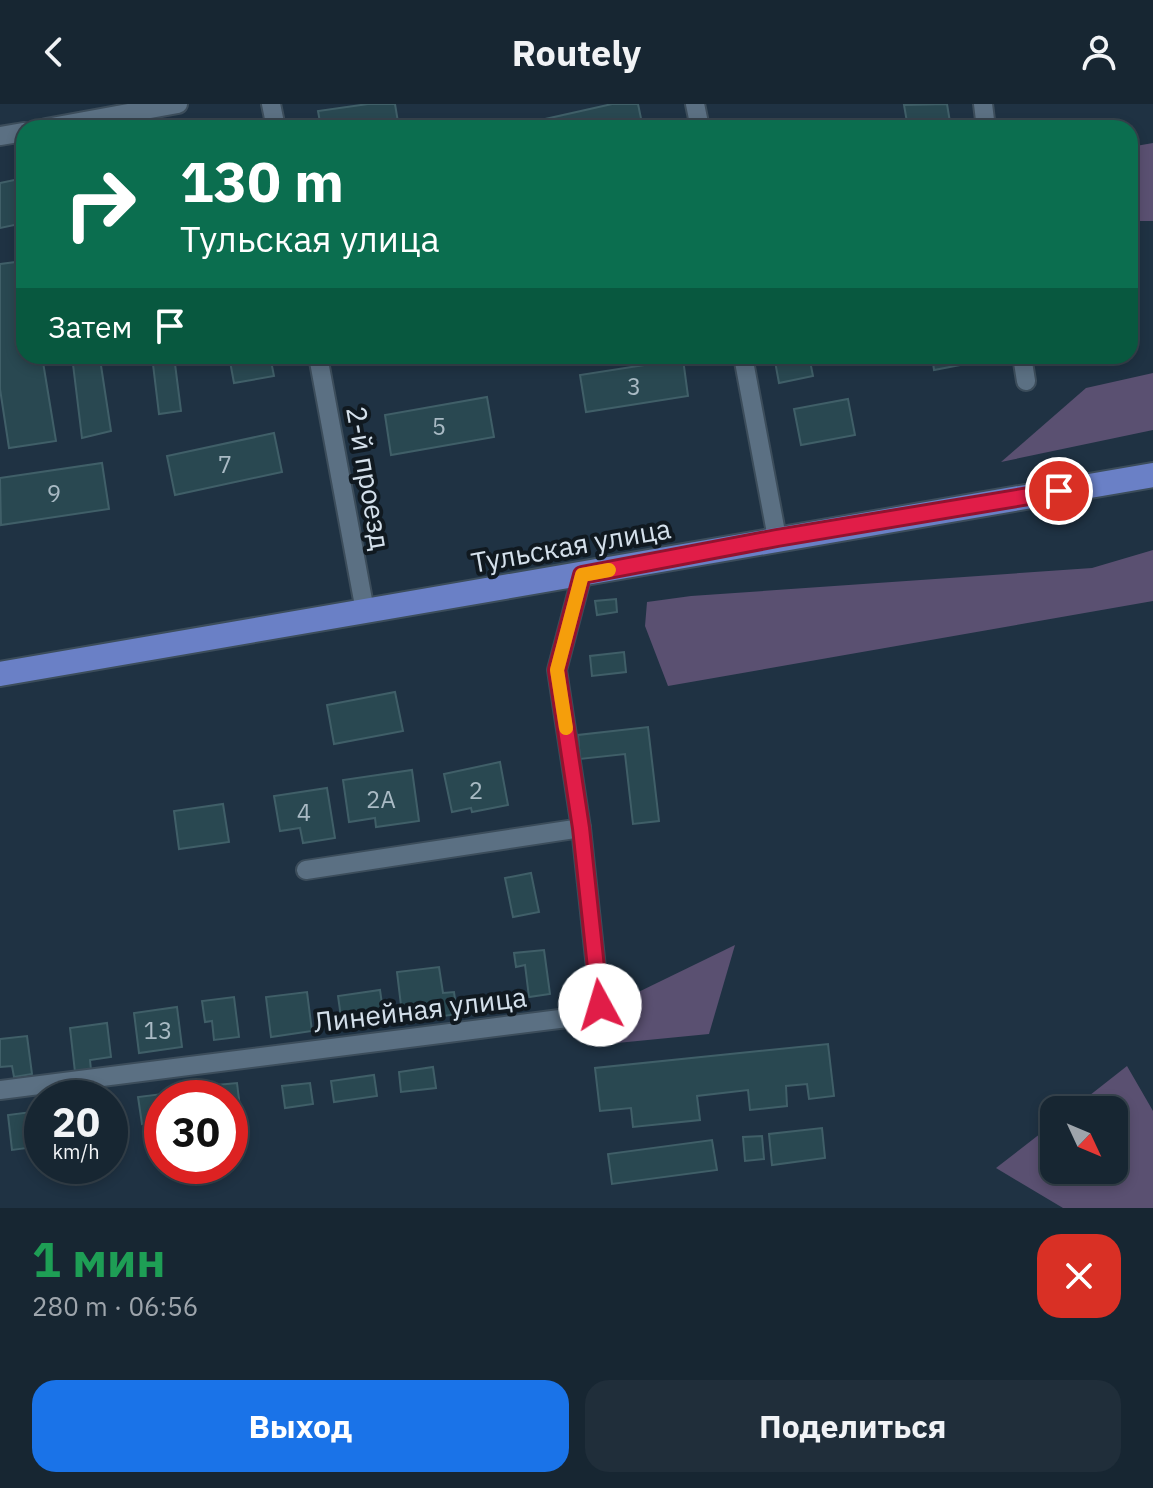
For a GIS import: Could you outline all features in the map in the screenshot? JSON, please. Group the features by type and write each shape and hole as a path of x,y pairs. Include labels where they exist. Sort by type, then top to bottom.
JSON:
{"main road":[{"name":"Тульская улица","path":"0,674 1153,475"}],"street":[{"path":"90,120 178,104"},
{"name":"2-й проезд","path":"319,364 365,611"},
{"path":"744,364 777,538"},
{"path":"1023,364 1026,381"},
{"name":"Линейная улица","path":"0,1090 591,1015 600,1005 581,828 557,670 582,575"},
{"path":"306,870 581,828"}],"shaded area":[{"path":"1153,143 1153,221 1138,221 1138,146"},
{"path":"1153,373 1153,430 1001,462 1086,388"},
{"path":"1153,550 1153,601 668,686 645,626 647,602 691,596 1092,568"},
{"path":"735,945 709,1034 617,1043 624,999"},
{"path":"1127,1066 1153,1111 1153,1208 1063,1208 996,1168 1040,1134 1040,1184 1128,1184 1128,1096 1089,1096"}],"building":[{"path":"368,104 395,104 398,120 320,120 318,111"},
{"path":"612,104 638,104 641,120 541,120"},
{"path":"947,104 950,120 907,120 904,105"},
{"path":"16,180 16,225 0,228 0,183"},
{"path":"16,262 16,364 43,364 56,441 9,448 0,389 0,264"},
{"path":"73,364 101,364 111,431 82,438"},
{"path":"153,364 175,364 181,411 159,414"},
{"path":"230,364 272,364 274,376 234,383"},
{"path":"651,364 684,364 688,396 586,412 580,375"},
{"path":"775,364 811,364 813,376 779,383"},
{"path":"933,364 966,364 934,370"},
{"path":"487,397 494,437 391,455 385,415"},
{"path":"848,399 855,435 801,445 794,409"},
{"path":"274,433 282,472 175,495 167,456"},
{"path":"102,463 109,509 1,525 0,478"},
{"path":"616,599 617,612 597,615 595,601"},
{"path":"624,652 626,672 592,676 590,656"},
{"path":"395,692 403,731 334,744 327,705"},
{"path":"648,727 659,821 633,824 625,754 580,759 578,735"},
{"path":"500,762 508,805 472,812 471,808 452,812 444,774"},
{"path":"412,770 419,821 376,827 375,818 349,822 343,780"},
{"path":"327,788 335,838 303,843 300,828 280,831 274,796"},
{"path":"223,804 229,842 179,849 174,811"},
{"path":"531,873 539,912 513,917 505,878"},
{"path":"544,950 550,994 529,997 525,965 516,967 514,953"},
{"path":"439,967 443,993 454,992 457,1014 403,1022 397,972"},
{"path":"380,990 384,1018 342,1024 338,996"},
{"path":"307,992 312,1031 271,1037 266,997"},
{"path":"234,997 239,1037 214,1040 212,1021 205,1022 202,1001"},
{"path":"177,1007 182,1047 139,1053 134,1013"},
{"path":"107,1023 111,1057 90,1060 91,1070 75,1072 70,1028"},
{"path":"27,1036 32,1074 14,1077 12,1066 0,1067 0,1039"},
{"path":"828,1044 834,1096 809,1099 807,1084 786,1086 787,1106 750,1110 748,1090 697,1096 700,1120 633,1127 631,1108 600,1111 595,1068"},
{"path":"433,1067 436,1088 401,1092 399,1072"},
{"path":"374,1075 377,1096 334,1102 331,1081"},
{"path":"310,1083 313,1104 285,1108 282,1086"},
{"path":"144,1096 144,1124 142,1124 138,1097"},
{"path":"24,1113 24,1148 12,1150 8,1115"},
{"path":"822,1128 825,1158 772,1165 769,1134"},
{"path":"762,1136 764,1159 745,1161 743,1137"},
{"path":"712,1140 717,1170 612,1184 608,1154"}],"slow traffic":[{"path":"566,728 557,670 582,575 609,570"}],"route":[{"path":"600,1005 581,828 557,670 582,575 777,538 1059,491"}]}
